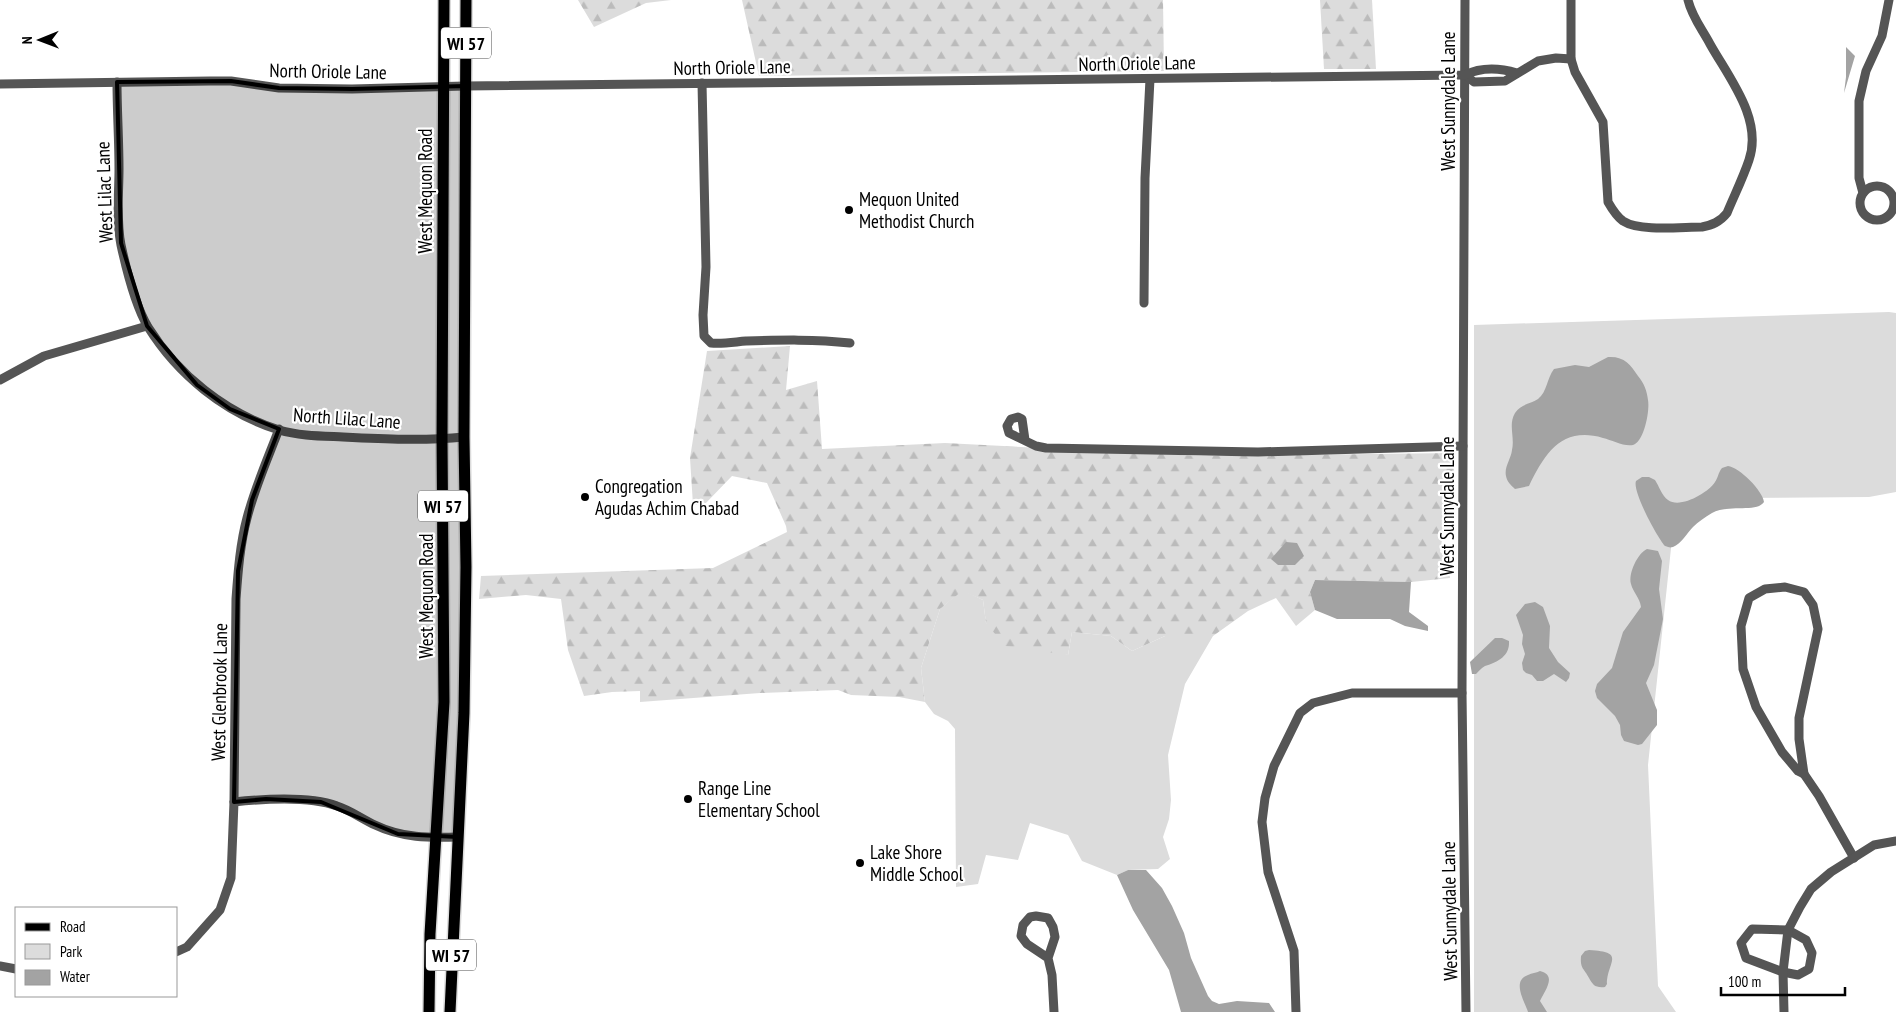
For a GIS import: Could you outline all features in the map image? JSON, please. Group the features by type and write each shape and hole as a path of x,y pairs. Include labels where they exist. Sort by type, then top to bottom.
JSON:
{"main road":[{"name":"West Mequon Road","path":"429,1012 430,934 444,702 442,439 444,0"},
{"name":"West Mequon Road","path":"450,1012 464,704 466,567 464,437 466,0"}],"street":[{"name":"West Sunnydale Lane","path":"1465,0 1462,693 1466,1012"},
{"path":"1571,0 1571,59 1575,72 1603,122 1608,202 1614,213 1623,221 1642,227 1702,227 1722,220 1750,159 1753,136 1751,122 1740,96 1693,16 1688,0"},
{"path":"1863,193 1860,178 1858,101 1866,71 1882,36 1889,0"},
{"name":"North Oriole Lane","path":"0,84 232,81 279,88 343,89 702,83 1465,75 1474,70 1505,70 1517,73 1538,61 1556,58 1571,59"},
{"path":"1144,303 1145,178 1150,79"},
{"name":"West Lilac Lane","path":"117,82 118,207 121,243 131,285 147,326"},
{"path":"702,83 706,267 703,315 704,336 711,343 817,340 850,343"},
{"path":"0,380 44,356 147,326"},
{"name":"North Lilac Lane","path":"147,326 167,353 197,385 230,409 279,429 299,434 323,436 442,439 464,437"},
{"name":"West Glenbrook Lane","path":"178,951 186,947 220,910 231,878 238,571 246,520 279,429"},
{"path":"1025,440 1036,446 1046,448 1258,452 1463,446"},
{"path":"1804,774 1798,771 1782,752 1756,707 1744,669 1741,626 1749,598 1765,589 1785,587 1804,592 1813,605 1818,629 1799,718 1799,739 1804,774 1819,796 1854,858"},
{"path":"1296,1012 1294,951 1268,872 1262,822 1265,798 1274,766 1300,713 1313,703 1352,693 1462,693"},
{"path":"234,802 266,799 321,802 336,805 375,825 398,834 417,838 458,837"},
{"path":"1784,1012 1783,972 1788,930 1811,889 1831,872 1874,845 1896,841"},
{"path":"1048,958 1027,944 1021,936 1023,925 1030,917 1048,918 1053,927 1055,937 1048,958 1052,975 1054,1012"},
{"path":"1752,929 1788,930 1806,940 1812,953 1809,969 1798,975 1783,972 1746,958 1741,943 1752,929"},
{"path":"0,966 15,969"}],"highlighted area":[{"path":"231,81 279,88 352,89 465,86 463,752 458,837 398,834 321,802 266,799 234,802 238,571 252,500 279,429 230,409 197,385 147,326 121,243 117,82"}],"green space":[{"path":"578,0 671,0 646,3 594,27"},
{"path":"742,0 1163,0 1164,71 759,76"},
{"path":"1320,0 1372,0 1376,69 1324,69"},
{"path":"1896,313 1896,492 1869,497 1729,498 1672,539 1648,765 1658,986 1676,1012 1474,1012 1474,325"},
{"path":"790,346 786,390 817,381 822,449 945,443 1199,456 1453,453 1455,493 1447,509 1440,552 1448,558 1450,578 1411,582 1315,580 1310,592 1315,610 1296,626 1276,598 1248,611 1213,636 1165,636 1132,651 1111,636 1072,632 1068,655 1005,646 986,623 983,600 962,591 940,609 921,668 925,702 899,697 851,695 838,690 760,693 640,702 640,691 584,696 568,650 561,599 526,595 479,599 481,576 713,568 787,532 767,483 732,476 704,505 693,505 690,458 707,351"},
{"path":"962,590 983,600 986,623 1068,655 1072,632 1111,636 1132,651 1165,636 1213,636 1185,684 1168,755 1171,800 1169,819 1163,837 1170,859 1158,869 1128,870 1117,875 1082,861 1068,835 1030,823 1018,860 986,855 978,884 956,887 955,729 948,721 934,714 925,702 921,668 940,609"}],"water":[{"path":"1846,47 1855,56 1844,93 1846,77"},
{"path":"1608,357 1622,359 1629,364 1645,387 1648,411 1643,432 1637,443 1633,445 1622,444 1589,435 1566,439 1549,453 1529,486 1515,489 1508,482 1506,473 1512,450 1512,422 1515,413 1526,404 1541,396 1554,369 1575,365 1589,367"},
{"path":"1733,467 1750,480 1760,492 1764,502 1755,507 1718,510 1695,525 1676,546 1665,546 1641,504 1636,481 1642,477 1649,477 1655,480 1668,500 1679,503 1706,491 1715,482 1722,468"},
{"path":"1286,542 1297,543 1304,556 1295,565 1278,565 1271,559"},
{"path":"1647,549 1658,551 1662,561 1659,589 1663,619 1654,665 1646,683 1657,710 1657,725 1642,744 1638,745 1624,741 1620,725 1615,716 1597,698 1595,691 1597,684 1612,668 1623,632 1641,607 1630,580 1632,569 1637,559"},
{"path":"1315,580 1411,582 1409,612 1428,626 1428,631 1405,626 1390,619 1337,619 1315,610 1310,592"},
{"path":"1535,602 1543,607 1550,626 1549,648 1558,662 1570,673 1566,682 1554,674 1543,681 1537,681 1532,675 1523,670 1522,663 1525,654 1522,644 1523,635 1516,615 1525,604"},
{"path":"1495,638 1509,641 1508,651 1499,660 1484,667 1476,674 1472,674 1470,662"},
{"path":"1128,870 1146,870 1162,888 1184,933 1191,958 1212,1001 1219,1004 1237,1001 1269,1003 1275,1012 1181,1012 1169,970 1133,910 1117,875"},
{"path":"1585,951 1601,951 1611,956 1612,960 1605,987 1593,984 1582,966 1581,956"},
{"path":"1540,971 1548,976 1549,980 1547,989 1540,1001 1547,1012 1528,1012 1520,992 1520,982 1528,975"}],"place":[{"name":"Mequon United Methodist Church","path":"849,210"},
{"name":"Congregation Agudas Achim Chabad","path":"585,497"},
{"name":"Range Line Elementary School","path":"688,799"},
{"name":"Lake Shore Middle School","path":"860,863"}]}
